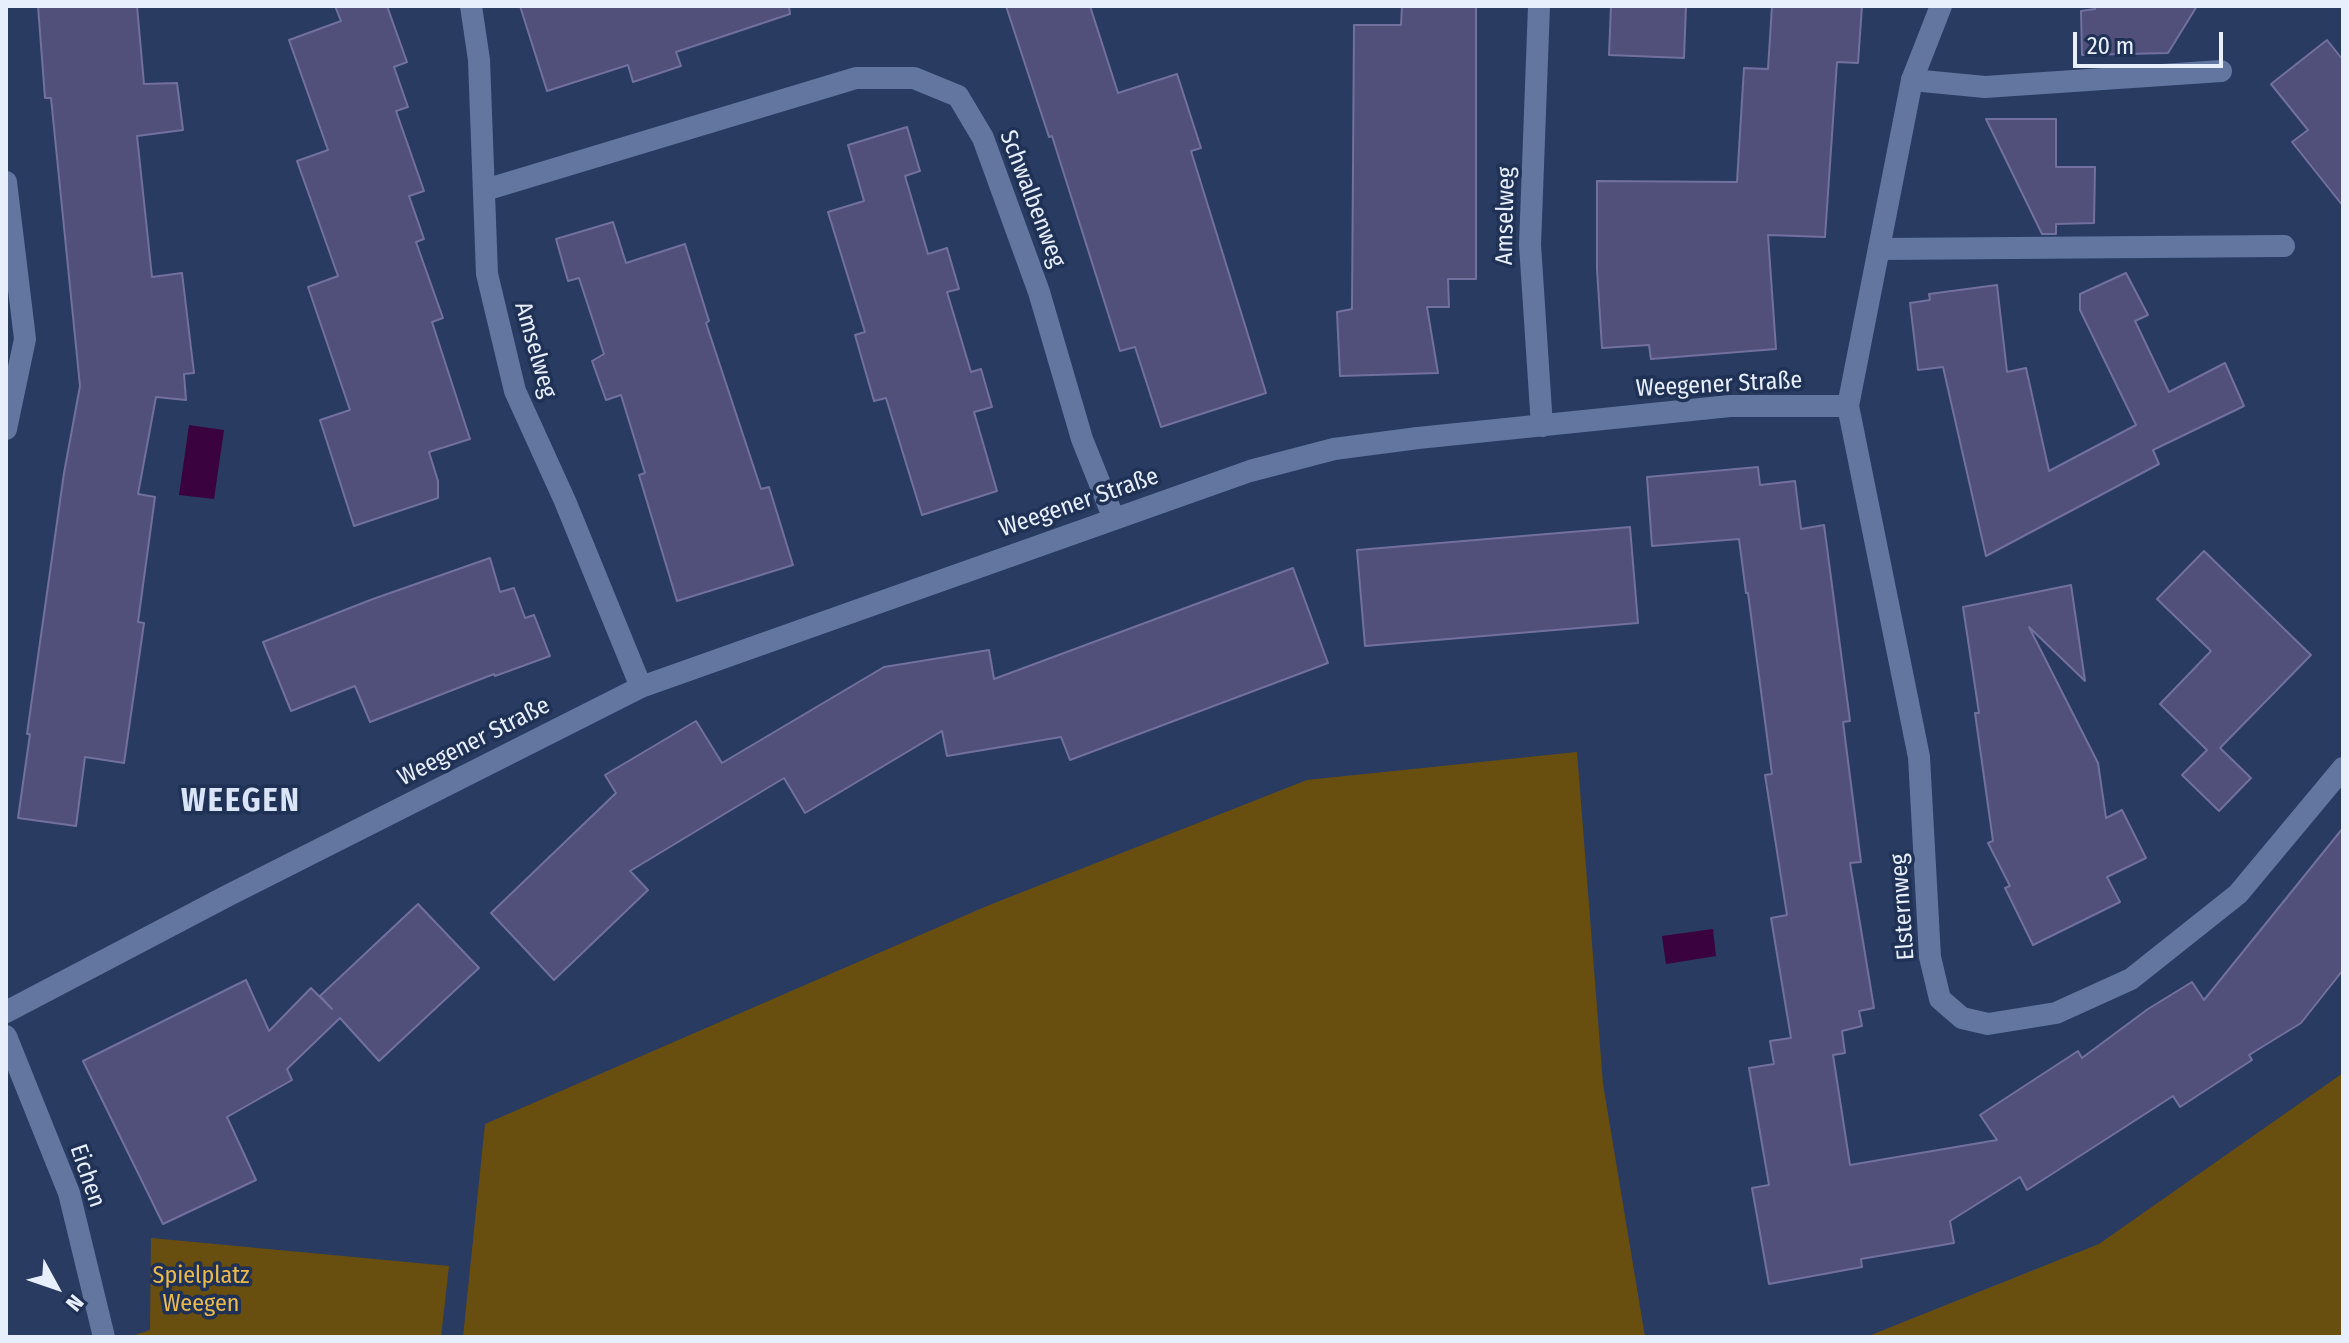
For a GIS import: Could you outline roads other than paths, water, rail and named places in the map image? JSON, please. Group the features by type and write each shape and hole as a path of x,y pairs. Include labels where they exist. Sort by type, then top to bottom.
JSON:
{"street":[{"name":"Amselweg","path":"471,6 479,60 487,274 515,391 565,501 641,687"},
{"name":"Amselweg","path":"1539,6 1530,245 1542,426"},
{"path":"1848,406 1912,80 1941,6"},
{"path":"1912,80 1985,87 2221,71"},
{"name":"Schwalbenweg","path":"485,190 856,78 914,78 958,96 983,138 1039,292 1082,439 1114,519"},
{"path":"6,182 25,339 6,429"},
{"path":"1879,249 2284,246"},
{"name":"Weegener Straße","path":"6,1012 227,896 641,687 1250,471 1334,449 1542,426 1730,406 1848,406"},
{"name":"Elsternweg","path":"1848,406 1919,757 1930,957 1940,999 1962,1018 1988,1024 2056,1013 2131,979 2238,894 2343,768"},
{"name":"Eichen","path":"6,1036 69,1193 104,1337"}],"district":[{"name":"WEEGEN","path":"241,802"}],"park label":[{"name":"Spielplatz Weegen","path":"201,1290"}]}
